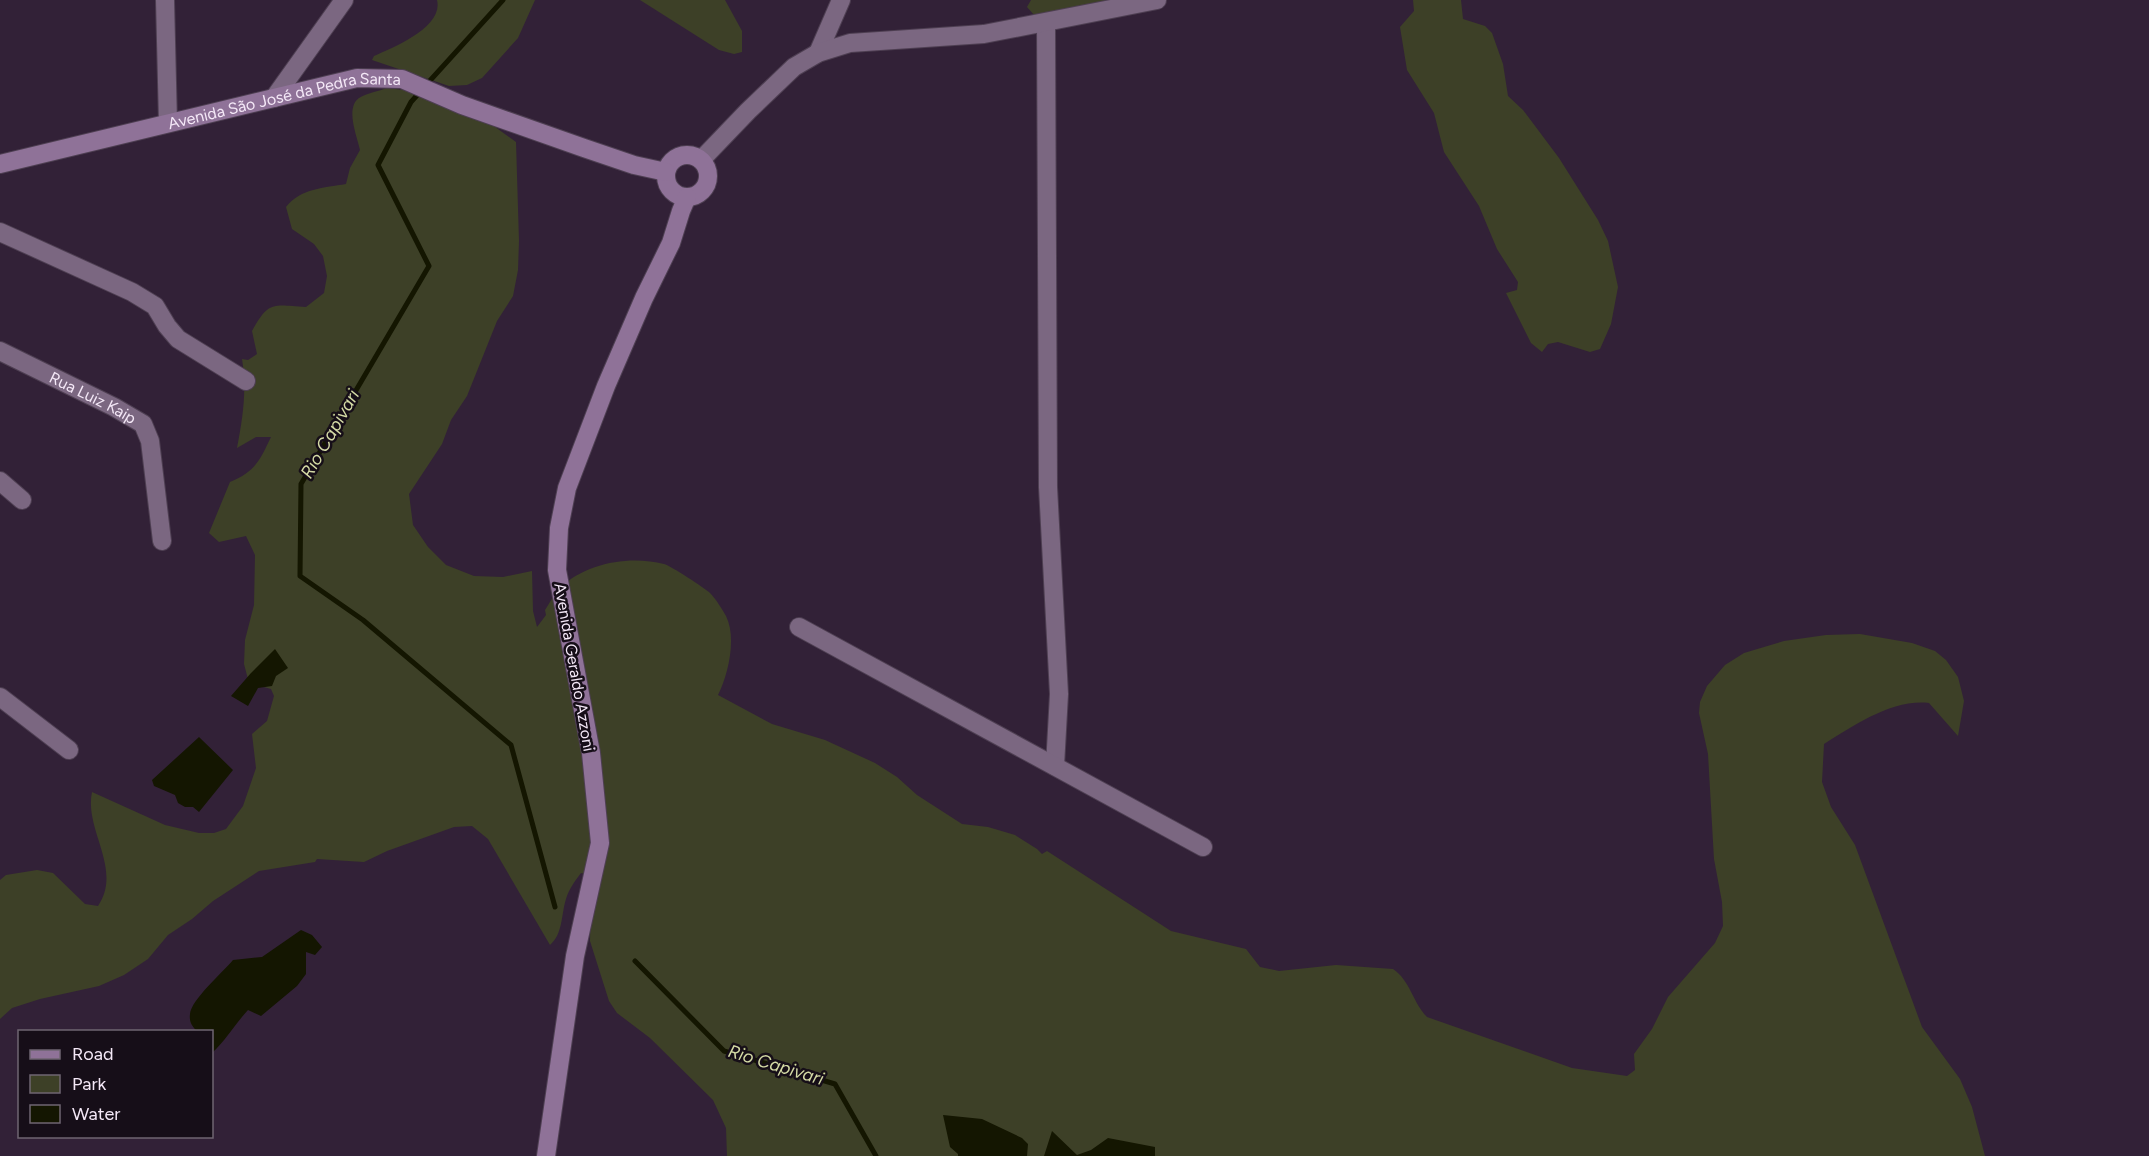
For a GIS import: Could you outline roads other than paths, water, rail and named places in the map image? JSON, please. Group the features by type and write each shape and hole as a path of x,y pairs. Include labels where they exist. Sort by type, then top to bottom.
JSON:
{"street":[{"path":"165,0 168,123"},
{"path":"274,98 344,0"},
{"path":"818,52 841,0"},
{"path":"701,160 794,67 818,52 850,43 984,34 1157,0"},
{"path":"1046,23 1047,487 1059,694 1055,766"},
{"name":"Avenida São José da Pedra Santa","path":"0,165 357,78 402,79 462,105 634,165 666,172"},
{"path":"687,155 701,160 708,172 706,186 694,196 687,197 674,192 669,187 666,172 669,165 680,156 687,155"},
{"name":"Avenida Geraldo Azzoni","path":"546,1156 575,956 600,843 591,753 557,570 559,528 567,488 606,386 644,298 671,243 687,197"},
{"path":"0,232 132,292 155,306 178,339 246,381"},
{"name":"Rua Luiz Kaip","path":"0,351 114,407 143,424 150,441 162,540"},
{"path":"0,481 22,500"},
{"path":"799,627 1203,847"},
{"path":"0,697 69,750"}],"water":[{"path":"275,649 288,668 276,676 272,686 258,688 248,706 231,696 251,673"},
{"path":"199,737 233,770 199,812 193,807 185,807 178,803 175,795 154,786 152,780"},
{"path":"301,930 312,935 322,947 315,955 306,952 306,974 297,986 261,1016 248,1010 213,1052 213,1030 196,1030 192,1026 190,1014 192,1008 208,986 233,960 262,957"},
{"path":"943,1115 982,1119 1022,1138 1028,1144 1027,1156 958,1156 950,1147"},
{"path":"1052,1131 1077,1155 1091,1150 1108,1138 1155,1147 1155,1156 1044,1156"}],"waterway":[{"name":"Rio Capivari","path":"426,85 503,0"},
{"name":"Rio Capivari","path":"420,92 411,102 378,165 429,266 301,484 300,576 363,620 511,745 555,907"},
{"name":"Rio Capivari","path":"635,961 724,1051 835,1084 876,1156"}]}
